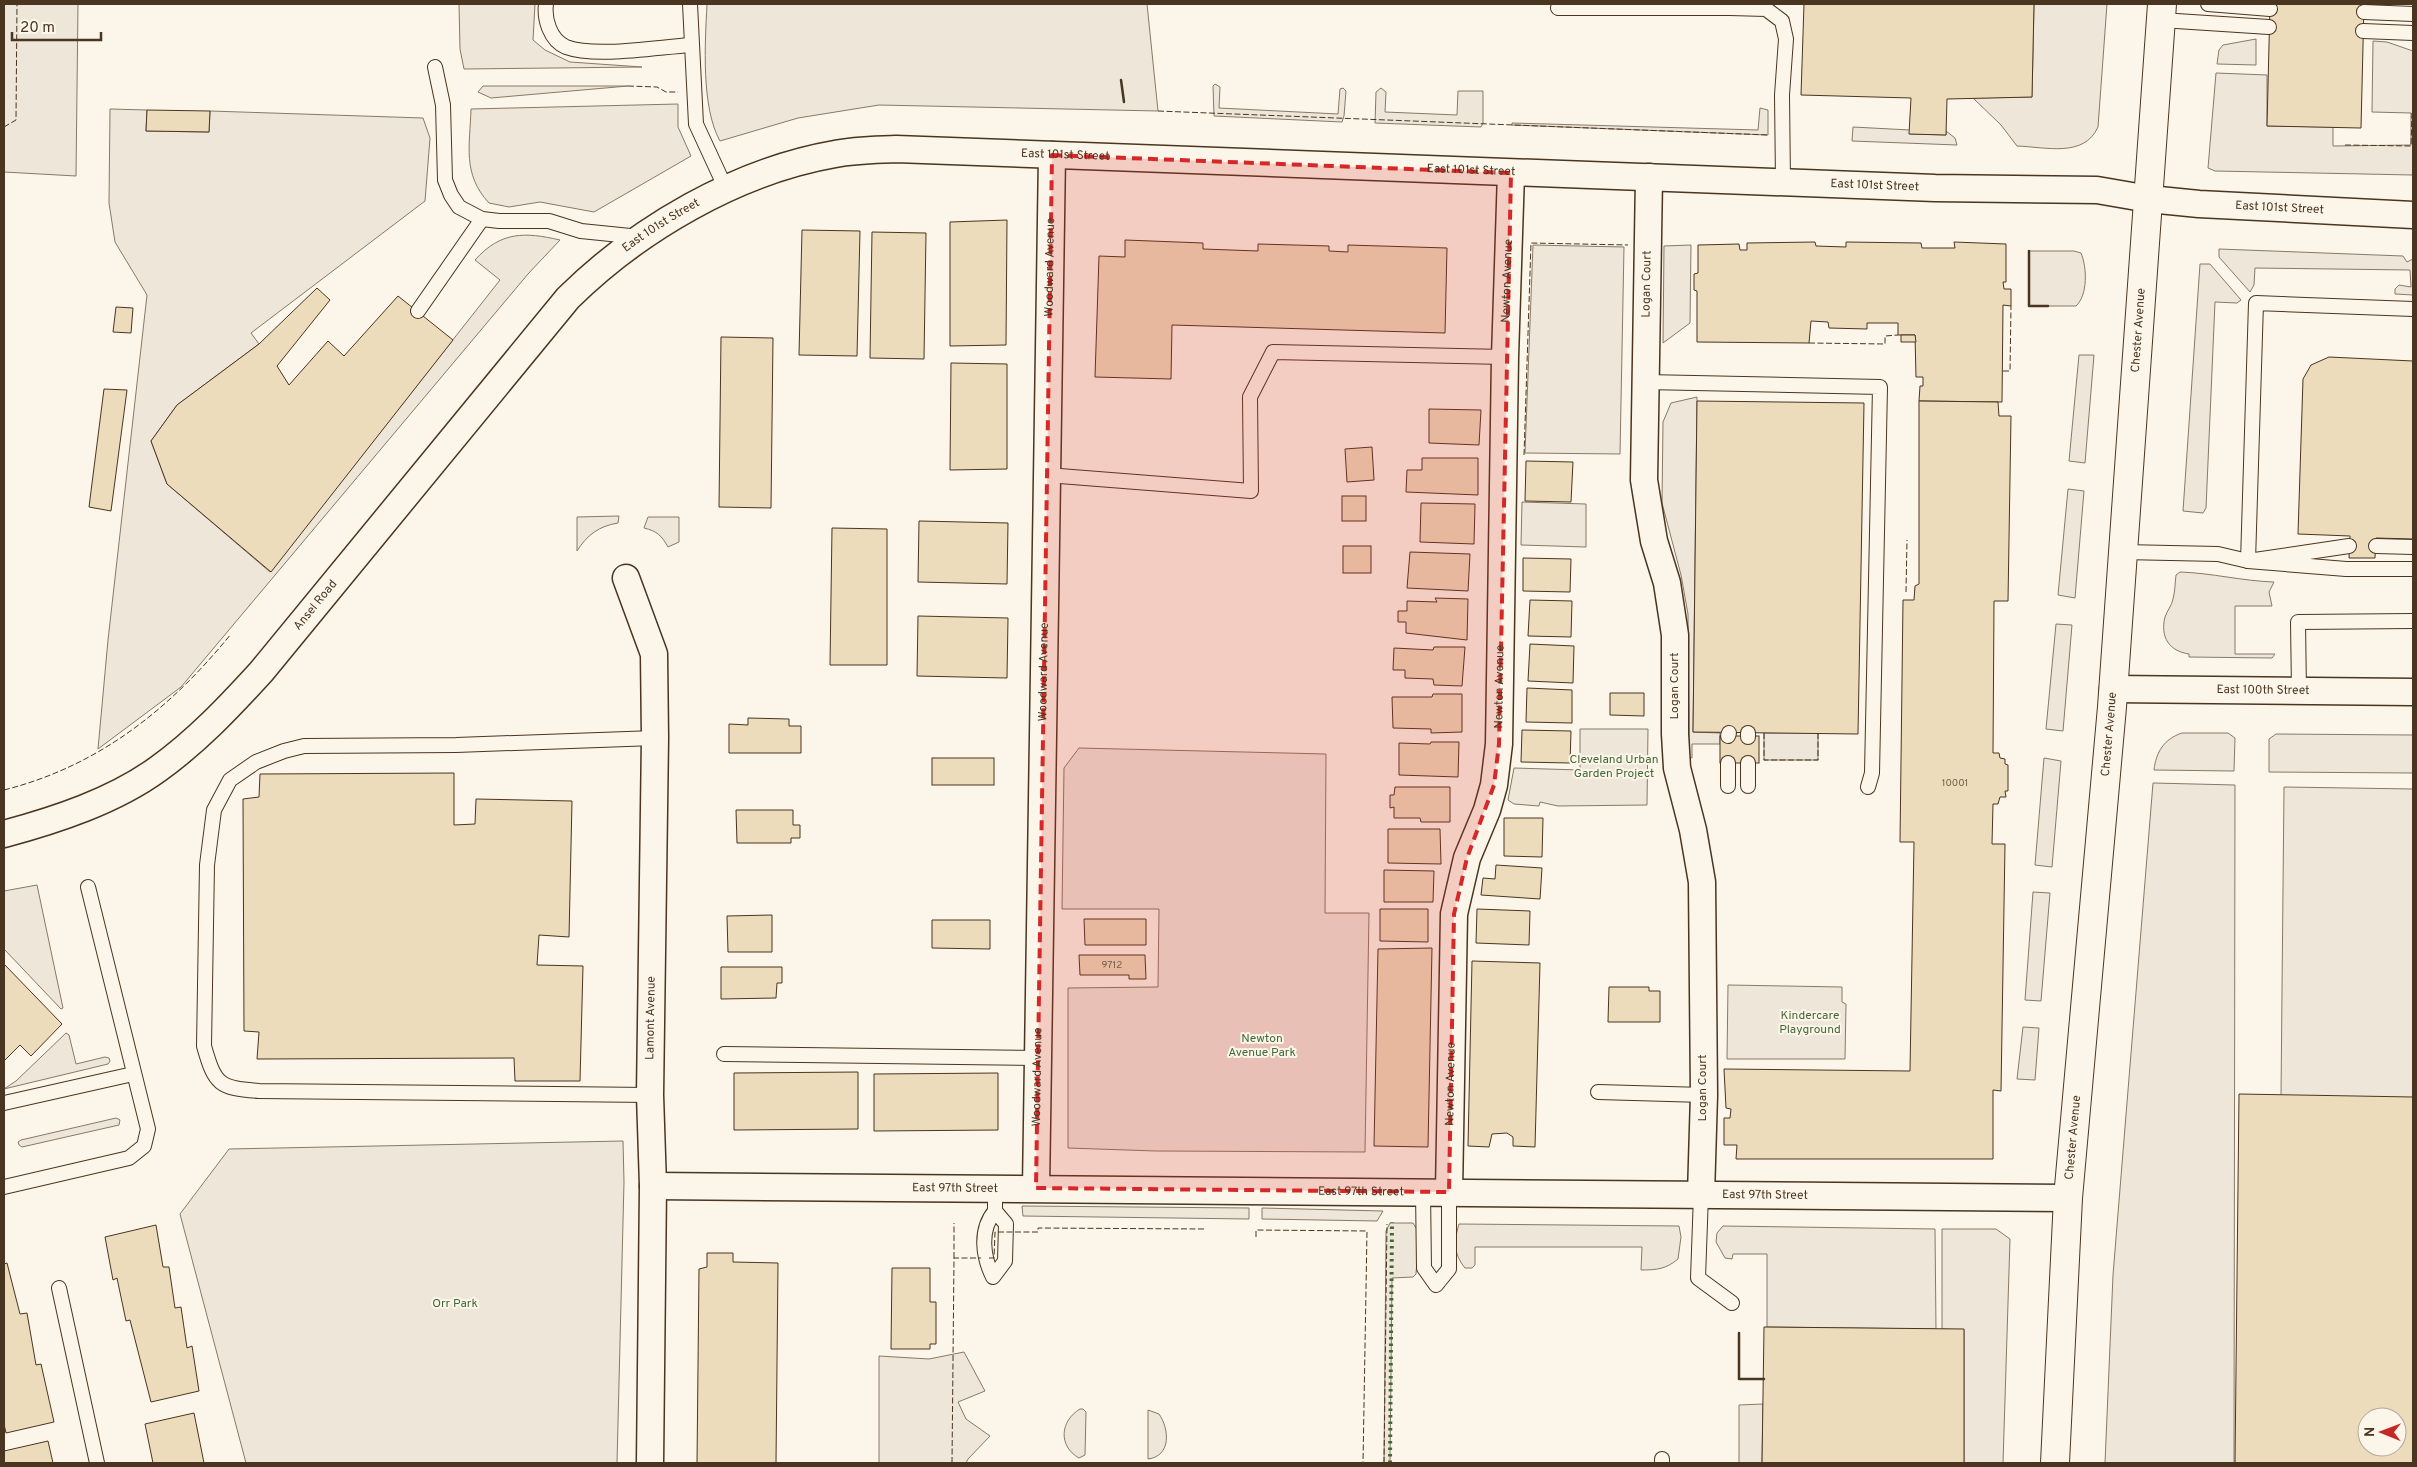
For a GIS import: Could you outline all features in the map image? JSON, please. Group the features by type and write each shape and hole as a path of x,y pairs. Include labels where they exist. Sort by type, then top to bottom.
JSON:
{"main road":[{"name":"Chester Avenue","path":"2054,1463 2068,1198 2114,689 2149,199 2149,162 2162,12"}],"street":[{"name":"East 101st Street","path":"568,298 612,258 704,199 726,189 793,165 834,154 896,149 1934,188 2096,190 2149,199 2413,215"},
{"name":"Woodward Avenue","path":"1036,1188 1052,156"},
{"name":"Newton Avenue","path":"1449,1192 1454,914 1467,858 1487,810 1494,785 1499,744 1505,357 1511,173"},
{"name":"Logan Court","path":"1649,177 1644,480 1654,541 1667,584 1675,635 1677,768 1693,830 1702,882 1704,1095 1701,1195"},
{"name":"Ansel Road","path":"4,834 35,826 124,790 158,769 215,722 261,672 568,298"},
{"name":"Lamont Avenue","path":"626,578 654,654 655,738 650,1095 653,1186 650,1463"},
{"name":"East 100th Street","path":"2114,689 2413,692"},
{"name":"East 97th Street","path":"653,1186 995,1200 1036,1188 2068,1198"}],"lane":[{"path":"546,4 545,14 548,26 555,38 565,46 584,50 612,50 691,45"},
{"path":"690,4 696,124 726,189"},
{"path":"1559,4 1558,8 1730,6 1766,9 1782,21 1786,39 1782,95 1783,182"},
{"path":"2208,4 2270,9"},
{"path":"2162,12 2269,27"},
{"path":"2364,12 2413,14"},
{"path":"2363,31 2413,34"},
{"path":"435,67 443,105 445,180 451,195 459,207 482,219 548,221 581,231 643,238"},
{"path":"418,311 482,219"},
{"path":"2248,561 2256,303 2413,309"},
{"path":"1047,475 1250,491 1250,397 1273,352 1505,357"},
{"path":"1646,382 1880,386 1872,773 1868,786"},
{"path":"2248,561 2349,546"},
{"path":"2376,546 2413,547"},
{"path":"2123,552 2218,554 2248,561 2346,569 2413,569"},
{"path":"2299,691 2298,622 2413,621"},
{"path":"650,1095 260,1091 229,1088 212,1074 204,1046 204,1036 207,865 214,810 230,780 256,762 284,751 304,746 456,745 655,738"},
{"path":"1728,763 1728,786"},
{"path":"1748,763 1748,786"},
{"path":"4,1187 129,1158 144,1146 148,1129 88,887"},
{"path":"724,1054 1037,1058"},
{"path":"4,1103 133,1074"},
{"path":"1598,1092 1704,1095"},
{"path":"1423,1192 1424,1268 1436,1285 1449,1269 1449,1192"},
{"path":"1701,1195 1698,1278 1732,1303"},
{"path":"59,1288 97,1463"}],"highlighted area":[{"path":"1052,155 1511,173 1499,744 1494,785 1467,858 1454,914 1449,1192 1036,1188"}],"green space":[{"path":"4,4 78,4 76,176 4,172"},
{"path":"459,4 535,4 533,40 545,50 570,62 642,67 464,69 460,49"},
{"path":"707,4 1147,4 1158,111 879,105 798,118 720,141 714,127 707,93 705,56"},
{"path":"2034,4 2107,4 2098,127 2092,137 2074,147 2052,149 2017,146 2001,125 1973,98 2032,97"},
{"path":"2256,39 2256,65 2217,64 2219,50 2223,45"},
{"path":"2373,41 2387,42 2413,51 2413,175 2215,171 2208,168 2216,73 2267,75 2267,126 2333,127 2333,146 2411,145 2411,113 2372,112"},
{"path":"1215,84 1220,87 1219,108 1338,114 1340,89 1343,88 1346,91 1344,116 1342,122 1214,116 1213,86"},
{"path":"483,86 628,86 491,98 478,92"},
{"path":"1381,88 1386,92 1385,112 1457,115 1458,91 1483,91 1483,123 1481,127 1375,123 1376,92"},
{"path":"678,104 678,127 691,156 594,212 540,202 509,207 489,203 480,192 471,170 469,147 471,109"},
{"path":"1760,108 1768,110 1768,135 1512,125 1512,123 1758,130"},
{"path":"110,109 147,110 146,131 209,132 210,111 423,118 430,138 425,201 251,333 259,344 177,405 151,441 167,484 270,572 500,280 475,260 494,244 514,236 525,235 560,240 528,274 181,687 98,749 108,640 147,295 115,242 109,203"},
{"path":"1853,127 1910,130 1910,134 1946,135 1946,131 1955,138 1957,145 1852,141"},
{"path":"1533,245 1624,247 1620,454 1525,453"},
{"path":"1691,245 1690,323 1663,343 1664,246"},
{"path":"2219,249 2403,256 2407,262 2413,259 2413,295 2395,294 2395,289 2399,285 2411,287 2410,270 2255,268 2254,285 2250,292 2219,257"},
{"path":"2029,251 2074,251 2081,253 2085,281 2083,295 2076,306 2029,306"},
{"path":"2200,264 2210,264 2241,300 2237,303 2215,302 2206,508 2203,513 2183,511"},
{"path":"2079,355 2094,355 2085,463 2069,461"},
{"path":"1697,397 1693,732 1720,733 1720,744 1692,744 1692,758 1689,757 1688,614 1681,575 1662,503 1663,422 1671,403"},
{"path":"2068,489 2084,491 2075,598 2058,595"},
{"path":"1522,502 1586,504 1586,547 1521,545"},
{"path":"619,516 618,523 605,526 594,532 577,551 577,517"},
{"path":"648,517 679,517 679,542 668,547 659,534 644,528"},
{"path":"2180,572 2274,582 2269,592 2272,606 2235,606 2235,654 2275,654 2272,658 2189,657 2189,654 2176,650 2171,646 2165,637 2164,624 2174,593 2176,575"},
{"path":"2056,624 2072,625 2063,731 2046,729"},
{"name":"Cleveland Urban Garden Project","path":"1580,729 1648,729 1647,805 1558,806 1540,802 1539,806 1514,804 1508,800 1514,768 1580,770"},
{"path":"1764,733 1818,733 1818,760 1764,760"},
{"path":"2182,733 2228,733 2235,738 2234,771 2154,770 2162,747 2170,739"},
{"path":"2276,734 2413,735 2413,773 2269,772 2269,739"},
{"name":"Newton Avenue Park","path":"1079,748 1326,754 1325,913 1369,913 1365,1152 1156,1151 1068,1148 1068,988 1158,987 1159,909 1062,909 1064,768"},
{"path":"2044,758 2061,761 2052,867 2035,865"},
{"path":"2153,783 2235,785 2234,1463 2105,1463 2113,1275"},
{"path":"2284,787 2413,789 2413,1098 2281,1096"},
{"path":"37,885 63,1008 61,1009 4,949 4,891"},
{"path":"2033,892 2050,893 2041,1001 2025,1000"},
{"name":"Kindercare Playground","path":"1728,985 1842,987 1842,1002 1846,1004 1845,1059 1727,1059"},
{"path":"2023,1027 2039,1028 2035,1080 2017,1079"},
{"path":"66,1033 69,1035 76,1064 105,1057 109,1058 108,1064 4,1089 16,1081"},
{"path":"116,1118 120,1120 119,1125 22,1147 18,1142 21,1140"},
{"name":"Orr Park","path":"623,1141 624,1182 617,1463 246,1463 180,1214 229,1149"},
{"path":"1022,1206 1249,1208 1249,1219 1023,1216"},
{"path":"1262,1208 1383,1211 1377,1221 1262,1219"},
{"path":"1390,1223 1413,1223 1419,1233 1416,1274 1413,1277 1392,1278 1390,1463 1384,1463 1386,1231"},
{"path":"1459,1224 1679,1226 1681,1237 1678,1259 1665,1267 1657,1269 1641,1270 1642,1247 1475,1247 1475,1265 1472,1268 1465,1268 1458,1257 1456,1247"},
{"path":"1723,1226 1935,1229 1936,1329 1767,1327 1767,1254 1733,1254 1732,1259 1725,1258 1716,1242 1717,1233"},
{"path":"1942,1229 1996,1229 2010,1239 2003,1463 1964,1463 1964,1330 1942,1329"},
{"path":"964,1352 985,1391 958,1402 966,1419 990,1436 966,1463 879,1463 879,1356 929,1359"},
{"path":"1763,1404 1762,1463 1739,1463 1739,1405"},
{"path":"1080,1409 1086,1412 1085,1455 1079,1458 1067,1447 1064,1434 1068,1420"},
{"path":"1148,1410 1159,1414 1165,1427 1166,1441 1161,1453 1156,1457 1148,1459"}],"building":[{"path":"1804,4 2034,4 2032,97 1947,99 1946,135 1909,134 1911,98 1801,95"},
{"path":"2270,4 2364,4 2361,128 2267,126"},
{"path":"147,110 210,111 209,132 146,131"},
{"path":"1007,220 1006,345 950,346 950,222"},
{"path":"802,230 860,231 857,356 799,355"},
{"path":"872,232 926,233 924,359 870,358"},
{"path":"1125,240 1203,243 1203,249 1258,251 1258,244 1329,246 1329,251 1348,252 1348,245 1447,248 1445,333 1172,325 1171,379 1095,377 1099,256 1125,257"},
{"path":"1815,242 1816,246 1846,247 1846,242 1921,243 1922,248 1955,248 1954,242 2006,244 2006,282 2003,282 2004,289 2011,289 2011,306 2003,305 2002,402 1919,401 1923,377 1916,377 1915,335 1898,335 1898,323 1867,323 1867,329 1829,328 1828,322 1811,321 1809,343 1697,342 1697,291 1694,290 1694,274 1698,273 1698,245 1739,244 1740,250 1747,250 1747,243"},
{"path":"317,288 330,300 277,366 289,385 328,341 344,356 398,296 453,340 271,572 167,484 151,441 177,405 259,344"},
{"path":"116,307 133,308 131,333 113,332"},
{"path":"1901,335 1915,335 1916,342 1901,342"},
{"path":"721,337 773,338 771,508 719,507"},
{"path":"2329,357 2413,361 2413,539 2376,538 2375,558 2349,558 2350,536 2298,534 2303,379 2311,365"},
{"path":"951,363 1007,364 1007,469 950,470"},
{"path":"104,389 127,390 111,511 89,507"},
{"path":"1697,401 1864,403 1858,734 1693,732"},
{"path":"1919,401 1998,402 1999,416 2011,416 2008,601 1994,601 1993,753 1999,753 2000,758 2005,759 2005,764 2008,765 2008,791 2005,791 2006,797 2000,797 1998,804 1993,804 1992,844 2005,844 2001,1091 1993,1090 1993,1159 1736,1159 1737,1145 1724,1145 1724,1118 1730,1118 1731,1109 1726,1108 1724,1069 1910,1071 1914,842 1900,842 1903,600 1914,600 1915,586 1919,584"},
{"path":"1429,409 1481,410 1479,445 1429,443"},
{"path":"1372,447 1374,480 1347,482 1345,449"},
{"path":"1422,458 1478,458 1478,495 1406,492 1407,470 1422,470"},
{"path":"1526,461 1573,462 1571,502 1525,501"},
{"path":"1342,496 1366,496 1366,521 1342,521"},
{"path":"1421,503 1475,504 1474,544 1420,542"},
{"path":"919,521 1008,523 1007,584 918,582"},
{"path":"832,528 887,529 887,665 830,665"},
{"path":"1343,546 1371,546 1371,573 1343,573"},
{"path":"1410,552 1470,554 1468,591 1407,588"},
{"path":"1523,558 1571,559 1570,592 1523,591"},
{"path":"1435,598 1468,599 1467,640 1406,633 1406,622 1398,622 1398,611 1407,611 1407,601 1437,602"},
{"path":"1530,600 1572,601 1571,637 1528,636"},
{"path":"918,616 1008,618 1007,678 917,676"},
{"path":"1530,644 1574,646 1573,683 1528,681"},
{"path":"1434,647 1465,647 1462,686 1434,685 1433,679 1405,678 1405,670 1393,670 1394,648 1433,650"},
{"path":"1527,688 1572,690 1572,723 1526,722"},
{"path":"1610,693 1644,693 1644,716 1610,715"},
{"path":"1433,694 1462,694 1462,732 1431,733 1431,729 1393,728 1392,697 1432,697"},
{"path":"748,718 789,719 789,726 801,726 801,753 729,753 729,724 748,725"},
{"path":"1522,730 1571,731 1570,763 1521,762"},
{"path":"1720,736 1759,736 1759,763 1720,763"},
{"path":"1431,742 1459,742 1458,777 1399,775 1399,743 1430,744"},
{"path":"932,758 994,758 994,785 932,785"},
{"path":"454,773 454,825 475,824 476,799 572,801 569,937 539,935 537,965 583,966 580,1081 515,1081 514,1058 257,1059 259,1032 244,1031 243,799 259,797 260,774"},
{"path":"1395,787 1450,787 1450,822 1421,822 1420,818 1394,818 1394,807 1390,808 1390,795 1394,795"},
{"path":"736,810 793,810 793,825 800,825 800,838 791,838 791,843 737,843"},
{"path":"1504,818 1543,818 1542,857 1504,856"},
{"path":"1388,829 1440,829 1441,864 1388,863"},
{"path":"1496,865 1542,868 1540,899 1481,895 1483,878 1495,879"},
{"path":"1384,870 1434,871 1433,902 1384,902"},
{"path":"1380,909 1428,909 1428,942 1380,941"},
{"path":"1477,909 1530,911 1529,945 1476,943"},
{"path":"772,915 772,952 728,952 727,916"},
{"path":"1084,919 1146,919 1146,945 1085,945"},
{"path":"932,920 990,920 990,949 932,948"},
{"path":"1432,948 1428,1147 1374,1146 1378,949"},
{"path":"1079,955 1145,955 1146,979 1129,979 1129,975 1080,975"},
{"path":"1472,961 1540,963 1535,1147 1513,1146 1513,1137 1507,1133 1492,1134 1489,1147 1468,1146"},
{"path":"4,964 62,1024 31,1056 20,1045 4,1061"},
{"path":"721,967 782,967 782,983 777,983 776,998 721,999"},
{"path":"1609,987 1649,987 1649,991 1660,991 1660,1022 1608,1022"},
{"path":"858,1072 858,1129 734,1130 734,1073"},
{"path":"998,1073 998,1130 874,1131 874,1074"},
{"path":"2239,1094 2413,1097 2413,1463 2235,1463"},
{"path":"156,1225 163,1267 169,1267 175,1308 181,1307 187,1348 192,1346 199,1391 151,1402 130,1320 126,1321 117,1278 113,1280 105,1237"},
{"path":"707,1253 733,1253 733,1262 778,1263 776,1463 697,1463 699,1269 707,1267"},
{"path":"7,1263 20,1314 27,1313 36,1365 41,1364 54,1422 6,1433 4,1424 4,1264"},
{"path":"892,1268 930,1268 930,1302 936,1302 936,1344 930,1344 930,1349 891,1349"},
{"path":"1764,1327 1964,1329 1964,1463 1762,1463"},
{"path":"194,1413 204,1463 153,1463 145,1424"},
{"path":"48,1441 53,1463 4,1463 4,1451"}],"hedge":[{"path":"1390,1463 1392,1222"}],"fence":[{"path":"4,127 16,120 17,4"},
{"path":"628,86 657,87 666,92 678,92"},
{"path":"1158,111 1768,135"},
{"path":"2345,145 2411,146 2412,113"},
{"path":"1524,455 1531,243 1628,245"},
{"path":"2003,371 2010,371 2011,306"},
{"path":"1809,343 1885,344 1885,336 1898,335"},
{"path":"1906,592 1907,540"},
{"path":"4,790 71,766 101,750 130,731 183,687 231,634"},
{"path":"1764,733 1764,760 1818,760 1818,733"},
{"path":"954,1223 954,1258"},
{"path":"1384,1463 1387,1224"},
{"path":"989,1258 994,1258 995,1232 1038,1232 1038,1228 1205,1229"},
{"path":"1256,1237 1256,1230 1367,1231 1363,1463"},
{"path":"952,1463 954,1258 981,1258"}],"wall":[{"path":"1121,80 1124,102"},
{"path":"2029,251 2029,306 2048,306"},
{"path":"1739,1333 1739,1379 1764,1379"}]}
